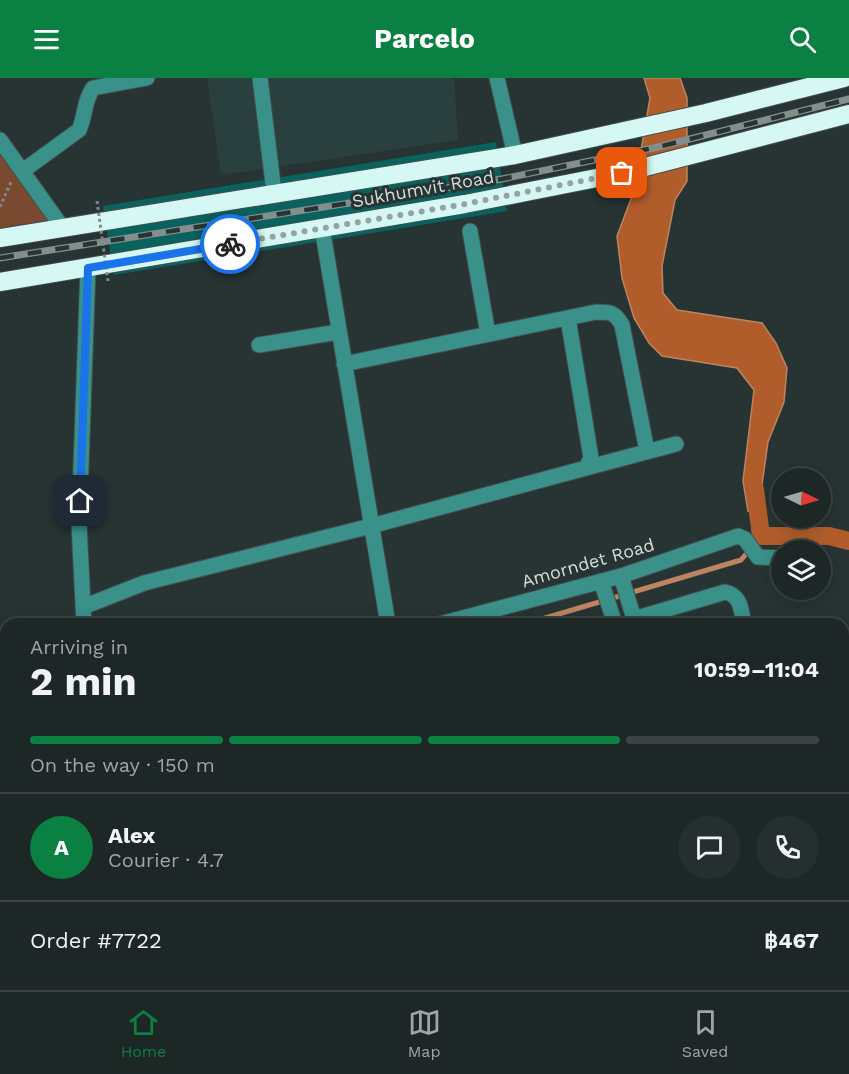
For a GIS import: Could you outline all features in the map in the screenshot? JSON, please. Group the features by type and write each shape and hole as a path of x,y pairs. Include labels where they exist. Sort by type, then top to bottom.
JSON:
{"highway":[{"name":"Sukhumvit Road","path":"0,238 515,154 789,92 825,80 844,78"},
{"name":"Sukhumvit Road","path":"0,282 622,173 849,114"}],"street":[{"path":"18,174 79,130 83,122 85,100 93,88 147,78"},
{"path":"260,78 274,192"},
{"path":"497,78 515,154"},
{"path":"0,140 18,174 62,227"},
{"path":"322,227 387,618"},
{"path":"470,231 488,334"},
{"path":"84,618 79,524 88,268"},
{"path":"344,364 568,318 610,312 618,318 647,451"},
{"path":"568,318 591,458 586,468"},
{"path":"259,345 338,332"},
{"path":"83,607 144,583 371,526 676,444"},
{"name":"Amorndet Road","path":"485,618 623,580 738,536 745,539 758,557 771,558"},
{"path":"623,580 633,618"},
{"path":"603,586 613,618"},
{"path":"643,618 725,592 734,594 739,601 743,618"}],"path":[{"path":"0,207 18,174"},
{"path":"97,201 108,281"}],"shaded area":[{"path":"207,78 454,78 458,140 221,175"},
{"path":"644,78 680,78 687,98 687,181 675,200 662,266 663,293 677,310 762,323 776,343 787,368 784,402 768,442 758,513 748,511 743,481 754,390 737,368 662,356 649,343 634,318 622,278 617,236 634,191 650,98"},
{"path":"0,145 62,227 0,238"}],"building":[{"path":"496,142 507,211 114,275 103,206"}],"waterway":[{"path":"755,489 761,536 829,536 849,541"},
{"path":"545,618 741,560 761,536"}],"railway":[{"path":"0,258 502,179 658,147 849,99"}],"way so far":[{"path":"230,244 465,204 622,173"}],"route":[{"path":"80,501 88,268 230,244"}]}
